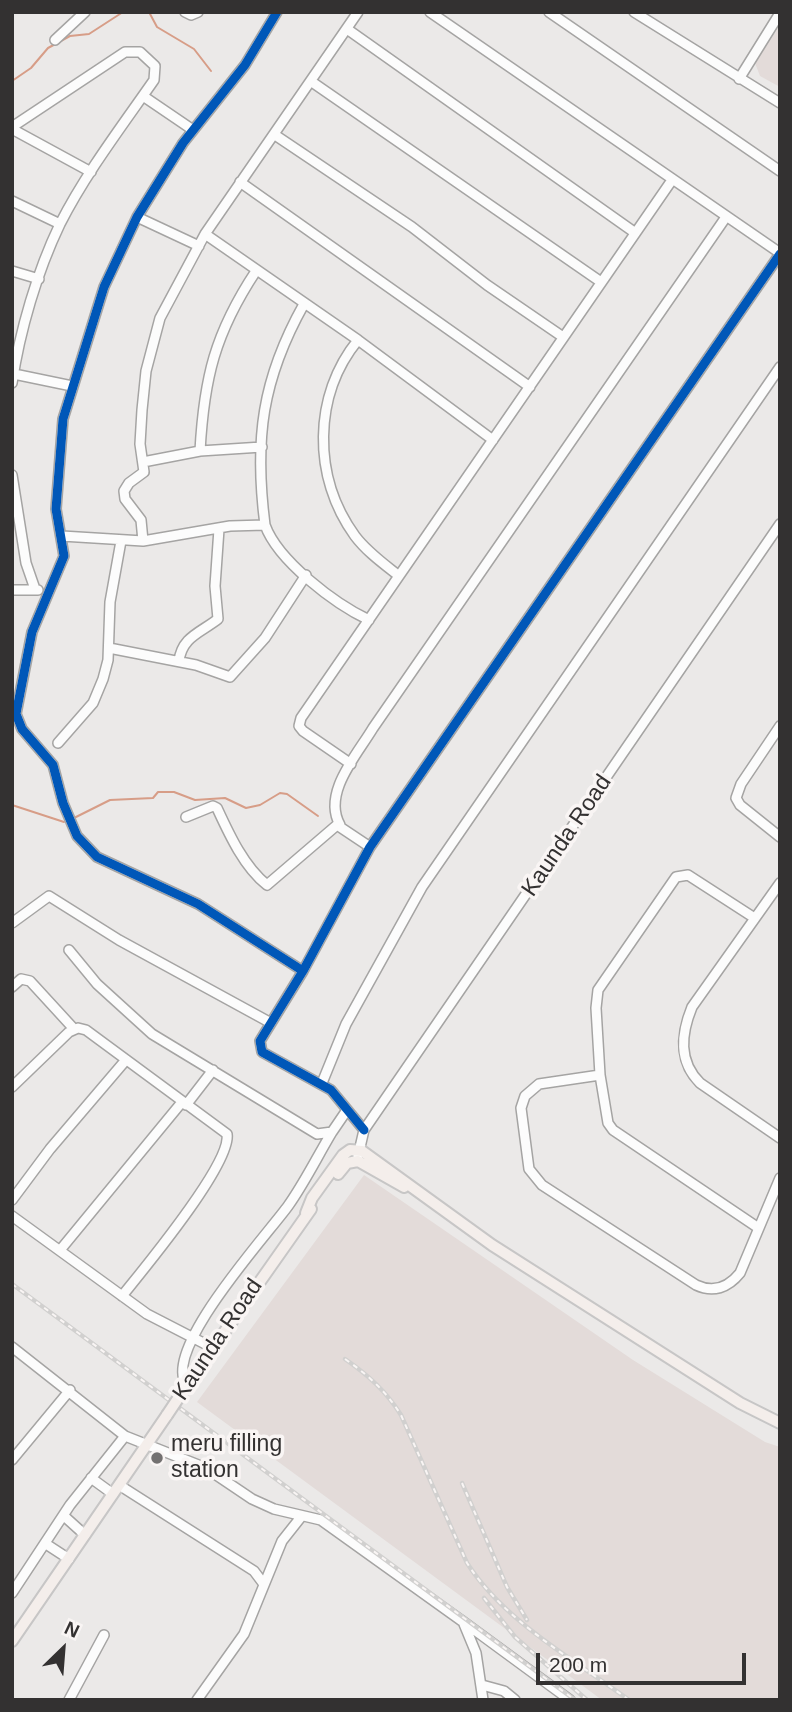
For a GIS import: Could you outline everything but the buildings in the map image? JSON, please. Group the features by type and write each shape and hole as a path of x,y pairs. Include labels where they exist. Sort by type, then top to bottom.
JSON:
{"main road":[{"path":"363,1158 614,1324 740,1403 780,1423"},
{"name":"Kaunda Road","path":"12,1641 306,1213 343,1167 363,1158"}],"street":[{"path":"55,40 85,12"},
{"path":"185,12 191,15 198,12"},
{"path":"277,12 245,65 193,130 137,217 104,287 72,386 60,443 56,509 62,536 61,566 32,632 17,722 53,765 77,836 97,856 198,904 303,971"},
{"path":"143,541 141,520 125,499 124,491 129,483 142,476 144,462 140,444 146,370 160,318 205,234 358,12"},
{"path":"364,1130 322,1083 260,1049 260,1041 303,971 370,847 780,254 430,12"},
{"path":"549,12 780,171"},
{"path":"634,12 780,103"},
{"path":"739,79 780,13"},
{"path":"347,29 635,232"},
{"path":"72,386 13,378 17,335 60,225 91,172 157,72 149,59 132,49 12,128 91,172"},
{"path":"312,82 601,282"},
{"path":"143,96 193,130"},
{"path":"275,135 412,228 487,285 563,337"},
{"path":"351,764 299,726 301,718 672,180"},
{"path":"240,182 530,387"},
{"path":"12,201 60,225"},
{"path":"137,217 199,246"},
{"path":"370,847 340,825 334,815 334,799 351,764 726,217"},
{"path":"205,234 358,340 493,440"},
{"path":"12,271 39,279"},
{"path":"200,451 205,385 212,360 232,313 256,271"},
{"path":"304,304 283,342 265,398 262,447 265,525 277,548 306,575 342,606 369,620"},
{"path":"358,340 339,365 329,387 323,426 327,468 342,512 355,536 399,576"},
{"path":"322,1083 346,1024 422,887 780,367"},
{"path":"144,462 200,451 262,447"},
{"path":"12,475 16,527 35,589"},
{"name":"Kaunda Road","path":"363,1158 364,1130 780,524"},
{"path":"62,536 143,541 265,525"},
{"path":"179,661 180,649 188,638 218,620 215,586 219,529"},
{"path":"58,743 93,703 106,669 110,603 121,541"},
{"path":"109,648 179,661 230,677 265,638 306,575"},
{"path":"12,590 35,589 48,593"},
{"path":"780,726 741,784 736,798 740,805 780,837"},
{"path":"186,817 213,806 217,808 233,840 267,885 333,826 340,825"},
{"path":"753,917 688,875 676,877 598,990 596,1008 600,1075 608,1123 613,1130 757,1227"},
{"path":"780,883 753,917 692,1007 685,1023 682,1049 691,1074 700,1083 780,1138"},
{"path":"12,923 49,896 119,940 271,1023"},
{"path":"69,950 97,984 138,1023 317,1134 332,1132"},
{"path":"12,987 21,979 30,981 74,1029 86,1030 223,1130 227,1144 203,1189 122,1296"},
{"path":"12,1087 74,1029"},
{"path":"12,1200 125,1061"},
{"path":"61,1249 214,1070"},
{"path":"600,1075 539,1084 525,1096 522,1108 528,1169 536,1180 705,1289 729,1285 735,1280 780,1178"},
{"path":"185,1388 182,1362 192,1338 222,1291 294,1197 348,1110"},
{"path":"12,1216 61,1249 122,1296 213,1348"},
{"path":"12,1347 125,1436 206,1468 252,1499 301,1517 321,1520 570,1700"},
{"path":"12,1460 70,1391"},
{"path":"12,1593 91,1478 125,1436"},
{"path":"91,1478 254,1571 262,1583"},
{"path":"64,1516 85,1535"},
{"path":"197,1700 244,1634 262,1583 282,1541 291,1525 301,1517"},
{"path":"46,1544 69,1559"},
{"path":"462,1621 476,1653 483,1700"},
{"path":"69,1700 104,1635"},
{"path":"482,1685 504,1691 515,1700"}],"shaded area":[{"path":"780,25 780,87 760,76 755,63"},
{"path":"364,1175 633,1360 765,1442 780,1447 780,1700 602,1700 197,1402"}],"waterway":[{"path":"12,81 31,68 48,48 70,36 89,34 123,12"},
{"path":"149,12 157,27 194,49 211,71"},
{"path":"74,818 110,800 153,798 158,792 174,792 195,800 225,798 246,808 260,805 280,793 287,794 318,816"},
{"path":"12,805 64,822"}],"railway":[{"path":"12,1284 575,1700"},
{"path":"345,1359 376,1384 401,1415 467,1563 483,1584 500,1604 541,1638 629,1700"},
{"path":"462,1483 507,1587 527,1620"},
{"path":"484,1598 515,1637 587,1700"}],"cycle path":[{"path":"277,12 245,65 183,143 137,217 104,287 63,419 56,509 64,556 32,632 16,714 22,729 53,765 63,803 77,836 97,857 198,904 303,971"},
{"path":"364,1130 331,1090 262,1052 260,1041 303,971 370,847 780,254"}],"place":[{"name":"meru filling station","path":"157,1458"}]}
